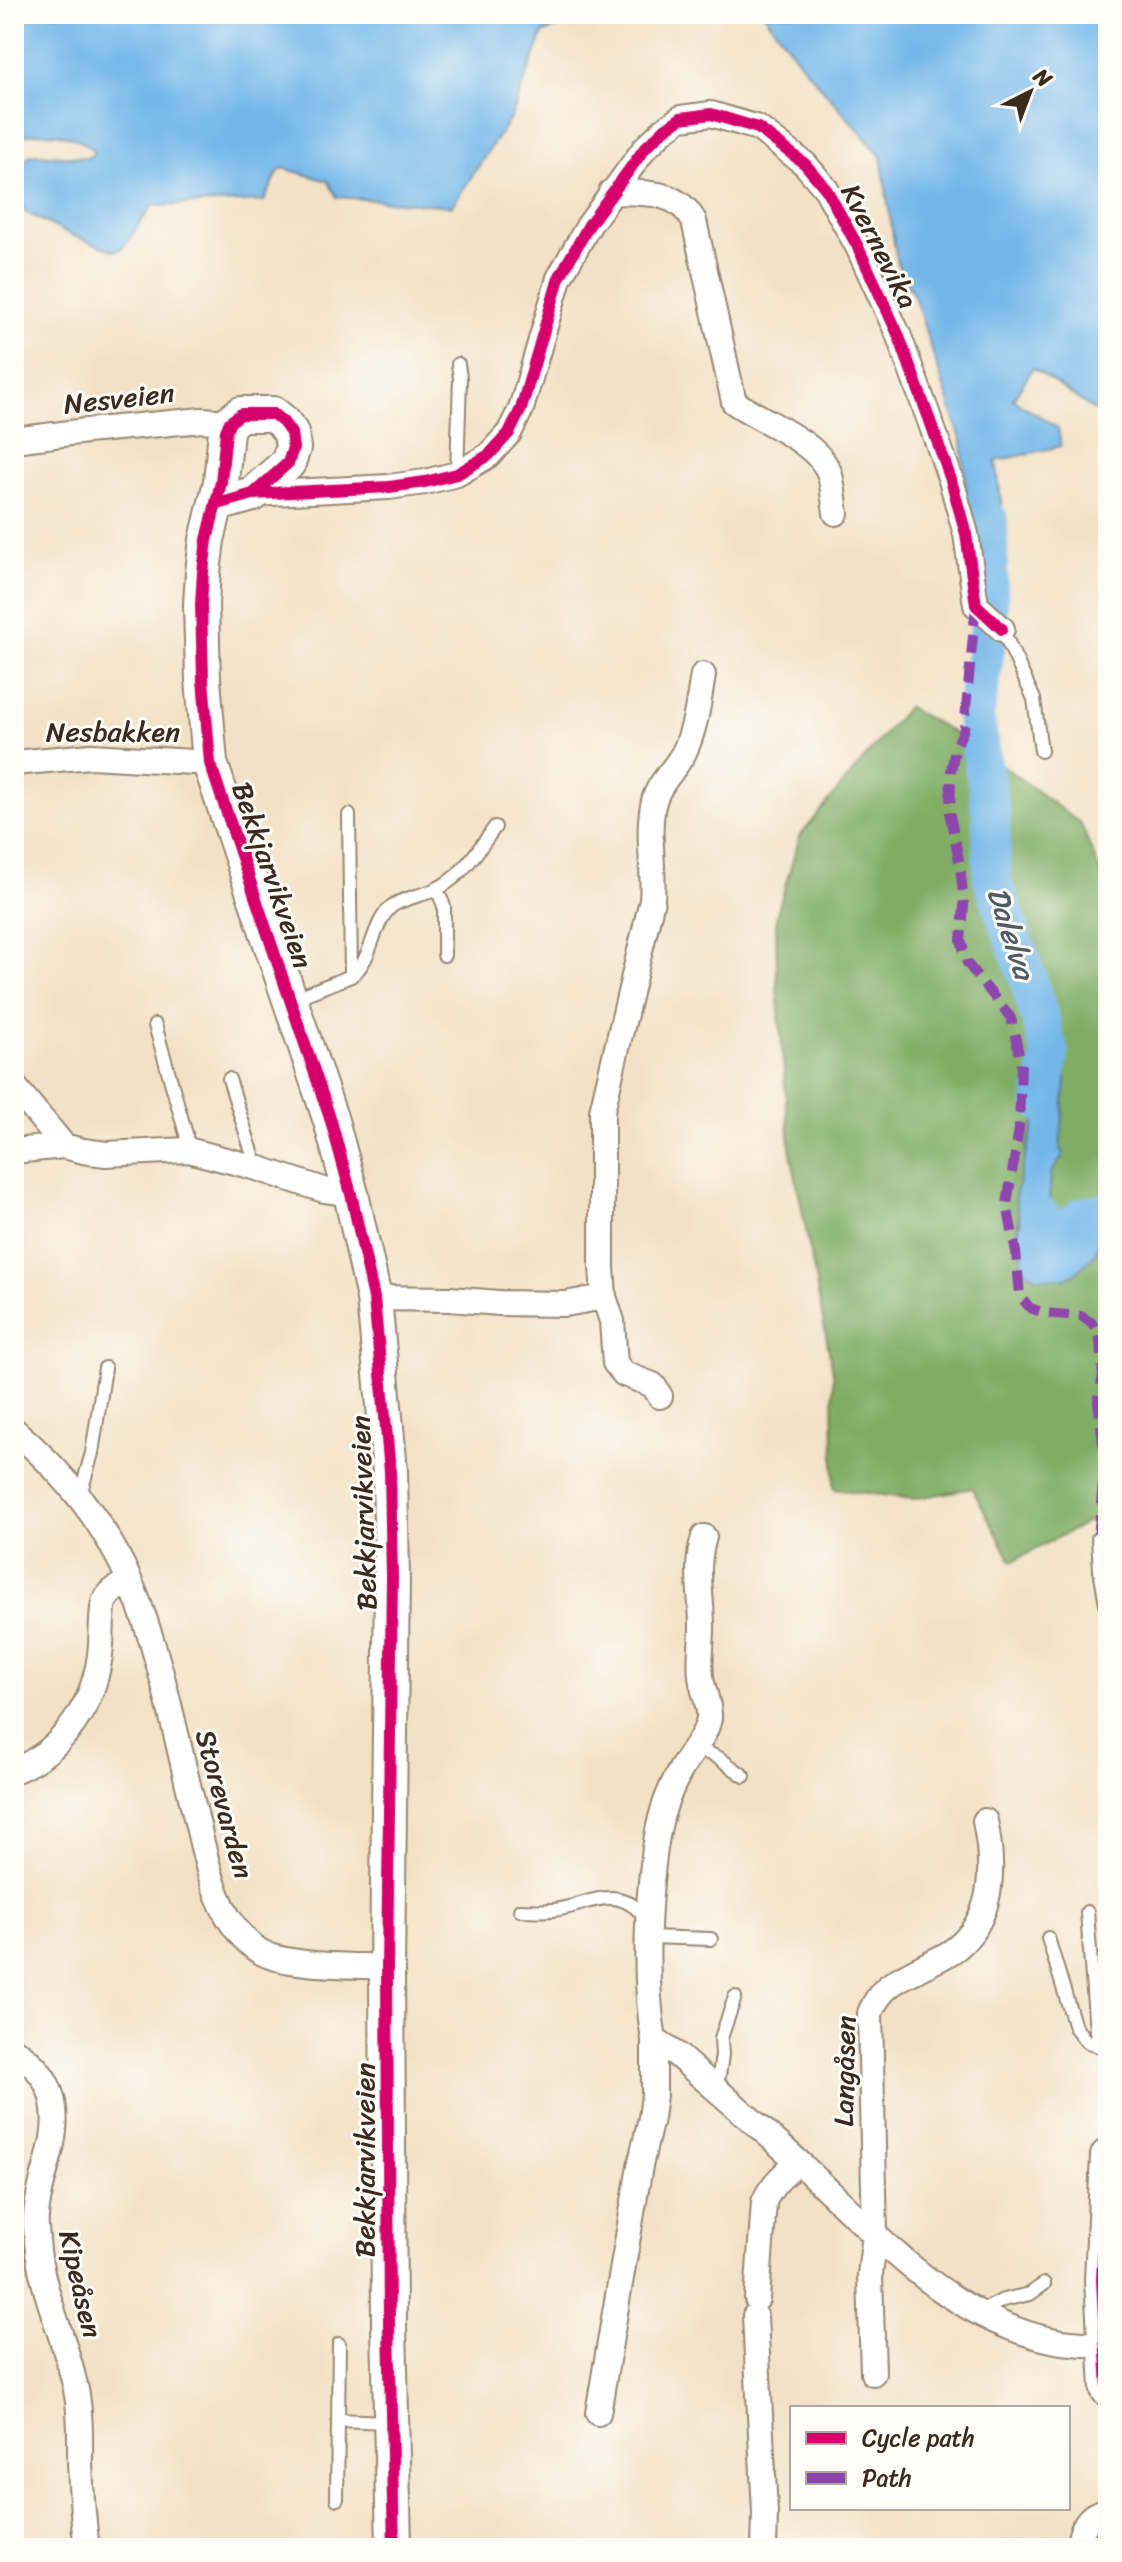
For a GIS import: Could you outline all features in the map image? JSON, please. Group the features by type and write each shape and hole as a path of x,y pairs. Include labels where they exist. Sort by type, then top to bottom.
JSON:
{"street":[{"name":"Kvernevika","path":"253,494 389,487 457,474 489,455 509,433 521,409 559,278 611,192 645,148 665,129 681,118 711,114 758,128 805,164 826,189 858,247 898,334 951,480 966,534 976,605 1002,629"},
{"path":"611,192 670,198 688,211 694,221 734,402 818,456 829,474 836,513"},
{"path":"218,504 253,494 288,463 293,448 291,433 273,414 241,414 230,422"},
{"name":"Nesveien","path":"14,440 187,421 230,422"},
{"name":"Bekkjarvikveien","path":"230,422 226,431 218,504 207,540 201,604 210,763 327,1107 351,1194 374,1298 390,1471 392,1538 387,1967 390,2422 394,2548"},
{"path":"660,1396 653,1385 624,1374 615,1363 612,1321 604,1297 602,1267 602,1111 652,900 650,849 654,799 685,750 703,675"},
{"name":"Nesbakken","path":"14,762 101,756 210,763"},
{"path":"14,1086 64,1146"},
{"path":"14,1151 64,1146 106,1154 188,1150 324,1190 351,1194"},
{"path":"374,1298 565,1304 604,1297"},
{"name":"Storevarden","path":"14,1430 80,1495 130,1582 158,1667 210,1874 229,1918 252,1946 275,1958 387,1967"},
{"path":"598,2413 654,2095 654,2040 647,1987 647,1929 660,1821 680,1771 708,1719 709,1707 701,1677 702,1623 697,1571 704,1537"},
{"path":"14,1771 46,1753 80,1716 97,1674 104,1602 118,1587 130,1582"},
{"name":"Langåsen","path":"873,2373 870,2275 875,2234 870,2013 882,1990 948,1954 966,1940 979,1920 992,1865 985,1821"},
{"path":"654,2040 676,2054 945,2295 1029,2335 1058,2342 1104,2345"},
{"name":"Kipeåsen","path":"14,2050 39,2070 47,2083 54,2109 51,2151 36,2217 38,2256 77,2395 87,2548"},
{"path":"764,2548 756,2307 764,2202 779,2179 798,2162"},
{"path":"1107,2174 1102,2280 1108,2389"},
{"path":"1078,2548 1084,2526 1092,2516 1108,2511"}],"lane":[{"path":"457,474 458,364"},
{"path":"1002,629 1034,699 1041,751"},
{"name":"Nesbakken","path":"14,754 14,762"},
{"name":"Bekkjarvikveien","path":"349,815 351,976"},
{"name":"Bekkjarvikveien","path":"291,1000 351,976 364,961 382,920 394,904 437,889 460,871 495,827"},
{"path":"437,889 444,906 444,955"},
{"path":"155,1025 188,1150"},
{"path":"229,1079 257,1168"},
{"path":"80,1495 92,1453 105,1368"},
{"path":"1098,1538 1108,1615"},
{"path":"694,1747 719,1758 744,1776"},
{"path":"520,1910 553,1910 600,1898 619,1898 639,1909 647,1929 711,1939"},
{"path":"1087,1912 1096,2031 1106,2051"},
{"path":"1048,1938 1075,2027 1086,2041 1106,2051"},
{"path":"713,2087 719,2076 721,2038 735,1997"},
{"path":"978,2313 1003,2300 1030,2294 1044,2284"},
{"path":"337,2499 339,2344"},
{"path":"338,2420 390,2422"}],"green space":[{"path":"907,707 971,742 1081,824 1108,892 1108,1511 1012,1562 972,1488 913,1499 834,1489 833,1372 790,1147 777,988 776,917 800,836","holes":["1050,1053 1059,1055 1066,1079 1060,1148 1063,1156 1051,1173 1048,1218 1056,1222 1083,1216 1098,1234 1016,1242 1026,1151 1037,1115 1035,1085 1038,1057"]}],"water":[{"path":"14,14 580,14 543,34 511,117 452,206 337,197 328,181 283,168 264,201 152,206 125,245 115,251 71,235 25,212 15,177 20,162 38,154 87,158 93,150 65,135 35,134 14,138"},
{"path":"764,14 1108,14 1108,381 1098,413 1033,368 1013,399 1058,428 1061,446 996,461 1003,517 979,522 968,517 963,499 966,488 962,442 914,296 897,263 881,156 802,65"},
{"path":"1050,1053 1059,1055 1066,1079 1060,1148 1063,1156 1051,1173 1048,1218 1056,1222 1083,1216 1100,1240 1095,1254 1076,1273 1063,1279 1037,1277 1027,1272 1021,1260 1024,1249 1016,1242 1020,1223 1015,1196 1037,1115 1035,1085 1038,1057"}],"waterway":[{"name":"Dalelva","path":"989,520 989,631 975,716 991,812 992,879 1029,981 1050,1053 1042,1103"},
{"name":"Dalelva","path":"1043,1218 1045,1227 1065,1230 1083,1216 1108,1212"}],"marked path":[{"path":"976,605 964,729 955,749 951,771 950,816 964,906 961,940 967,963 1011,1018 1021,1063 1019,1129 1007,1204 1020,1296 1030,1308 1044,1313 1081,1316 1091,1322 1100,1341 1103,1375 1098,1401 1105,1460 1098,1538"}],"cycle path":[{"path":"253,494 389,487 425,482 457,474 489,455 509,433 521,409 559,278 589,225 645,148 665,129 681,118 711,114 758,128 805,164 826,189 858,247 898,334 930,421 966,534 976,605 1002,629"},
{"path":"218,504 253,494 288,463 293,448 291,433 273,414 241,414 230,422 226,431 221,482 203,572 203,679 210,763 331,1121 374,1298 390,1471 392,1578 387,1967 394,2548"},
{"path":"1108,2156 1102,2280 1108,2389"}]}
